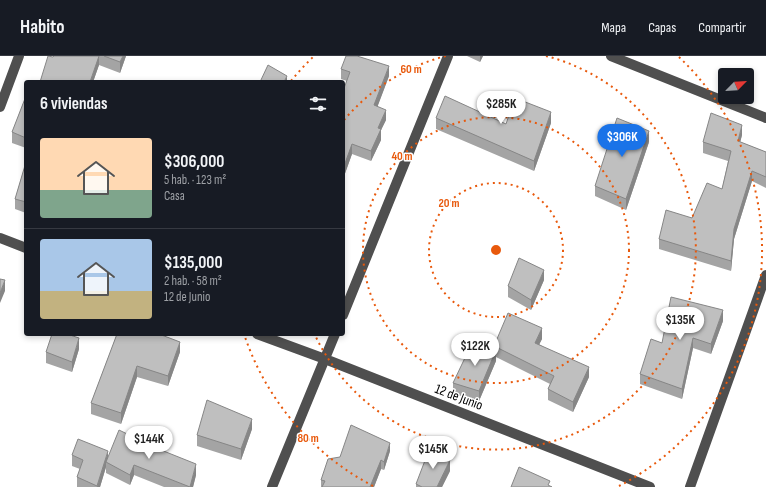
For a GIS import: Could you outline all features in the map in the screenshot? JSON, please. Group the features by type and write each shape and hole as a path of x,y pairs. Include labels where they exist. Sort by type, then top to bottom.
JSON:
{"street":[{"path":"0,107 19,56"},
{"path":"345,310 448,56"},
{"path":"611,56 766,118"},
{"path":"0,238 24,247"},
{"path":"690,487 766,275"},
{"name":"12 de Junio","path":"262,336 325,359 650,487"},
{"path":"272,487 334,336"}],"building":[{"path":"48,56 99,56 91,80 41,80"},
{"path":"104,56 123,56 120,62"},
{"path":"346,56 357,56 389,66 374,105 386,110 378,128 381,129 371,151 352,144 345,163 345,86 350,72 341,69"},
{"path":"268,65 287,76 285,80 261,80"},
{"path":"445,96 506,124 515,98 551,112 534,161 436,118"},
{"path":"24,101 24,137 12,132"},
{"path":"711,113 742,125 738,141 766,152 766,177 752,171 734,229 731,261 659,239 666,210 692,218 707,183 722,189 731,151 703,142"},
{"path":"617,118 649,131 626,199 595,186"},
{"path":"24,169 24,201 15,199"},
{"path":"519,258 544,270 531,300 508,286"},
{"path":"0,279 5,280 0,293"},
{"path":"671,297 723,310 711,344 693,338 682,389 640,374 651,339 662,343"},
{"path":"508,313 542,328 535,343 589,367 573,402 548,389 554,376 494,346"},
{"path":"51,336 73,336 79,338 72,362 46,352"},
{"path":"116,336 164,336 180,342 168,376 137,366 121,413 91,403"},
{"path":"473,341 496,350 479,391 453,383"},
{"path":"207,400 252,419 241,449 197,435"},
{"path":"351,425 390,443 384,462 381,460 370,487 322,487 325,481 321,480 328,459 340,457"},
{"path":"119,430 156,448 196,464 190,487 134,465 130,475 106,462"},
{"path":"78,439 108,451 97,486 77,477 83,460 72,455"},
{"path":"429,450 450,460 437,487 422,487 416,484"},
{"path":"519,467 550,481 548,485 552,487 511,487"}]}
